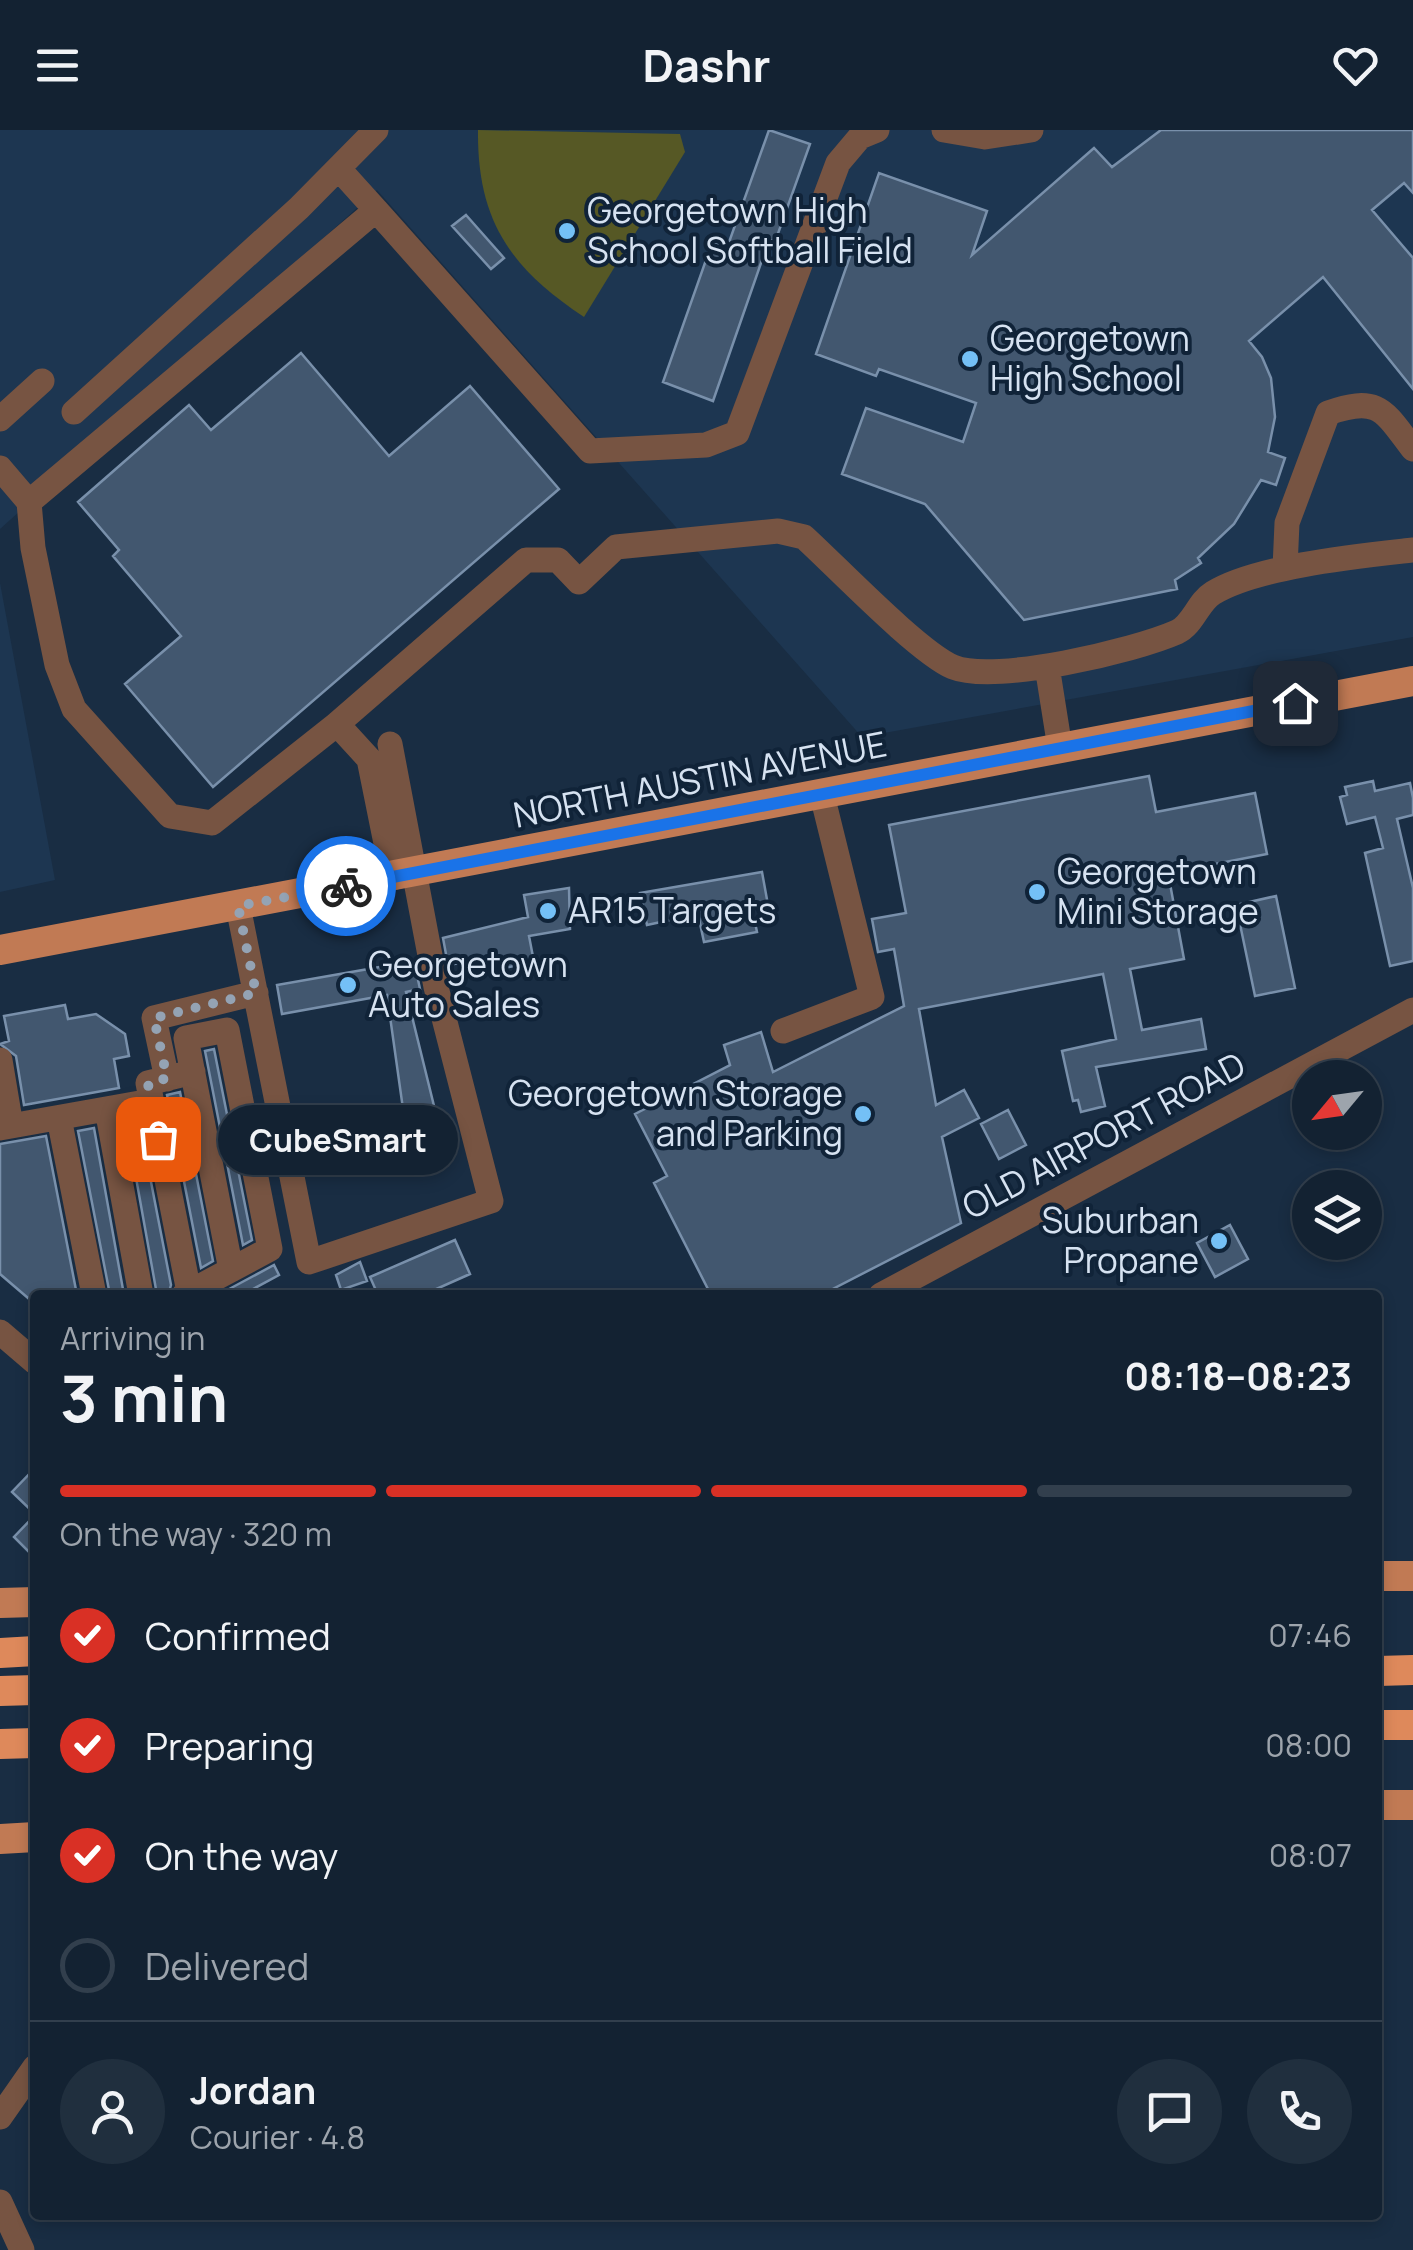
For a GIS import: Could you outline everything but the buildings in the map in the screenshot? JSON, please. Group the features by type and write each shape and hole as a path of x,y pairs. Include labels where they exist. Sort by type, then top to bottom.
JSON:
{"highway":[{"path":"0,1653 30,1651"},
{"path":"1382,1671 1413,1670"},
{"path":"0,1690 30,1690"},
{"path":"1382,1725 1413,1725"},
{"path":"0,1744 30,1744"}],"main road":[{"name":"NORTH AUSTIN AVENUE","path":"0,950 1413,681"},
{"path":"1382,1576 1413,1576"},
{"path":"0,1603 30,1602"},
{"path":"1382,1806 1413,1805"},
{"path":"0,1838 30,1837"}],"street":[{"path":"74,412 340,168 376,130"},
{"path":"340,168 590,452 706,445 736,433 838,163 860,137 877,130"},
{"path":"944,130 985,138 1031,130"},
{"path":"28,502 376,210"},
{"path":"0,419 42,381"},
{"path":"1285,568 1287,522 1328,413 1358,402 1382,409 1413,450"},
{"path":"0,468 28,502 33,548 57,665 74,709 170,816 212,824 337,724 526,560 558,560 579,582 616,546 778,531 804,537 952,666 980,673 1047,666 1181,630 1211,594 1285,568 1413,550"},
{"path":"1047,666 1060,748"},
{"path":"238,906 309,1262 491,1201 404,875 380,752 337,724"},
{"path":"782,1031 872,997 822,794"},
{"path":"167,1078 154,1018 256,993"},
{"name":"OLD AIRPORT ROAD","path":"889,1290 1413,1010"},
{"path":"194,1290 270,1250 227,1030 186,1038 231,1270"},
{"path":"0,1060 6,1127 151,1101"},
{"path":"185,1290 148,1084 193,1072"},
{"path":"107,1109 140,1290"},
{"path":"59,1118 93,1290"},
{"path":"0,1332 30,1358"},
{"path":"0,2117 30,2074"},
{"path":"0,2202 22,2250"}],"shaded area":[{"name":"Georgetown High School","path":"0,130 1413,130 1413,637 862,737 377,190 0,529"},
{"path":"0,583 55,880 0,892"}],"green space":[{"name":"Georgetown High School Softball Field","path":"478,130 680,134 685,152 584,317 536,280 503,239 484,190"}],"way so far":[{"path":"158,1139 148,1084 167,1078 154,1018 256,993 238,906 346,886"}],"place":[{"name":"Georgetown High School Softball Field","path":"567,231"},
{"name":"Georgetown High School","path":"970,359"},
{"name":"Georgetown Mini Storage","path":"1037,892"},
{"name":"AR15 Targets","path":"548,911"},
{"name":"Georgetown Auto Sales","path":"348,985"},
{"name":"Georgetown Storage and Parking","path":"863,1114"},
{"name":"CubeSmart","path":"158,1139"},
{"name":"Suburban Propane","path":"1219,1241"}],"route":[{"path":"346,886 1295,703"}]}
